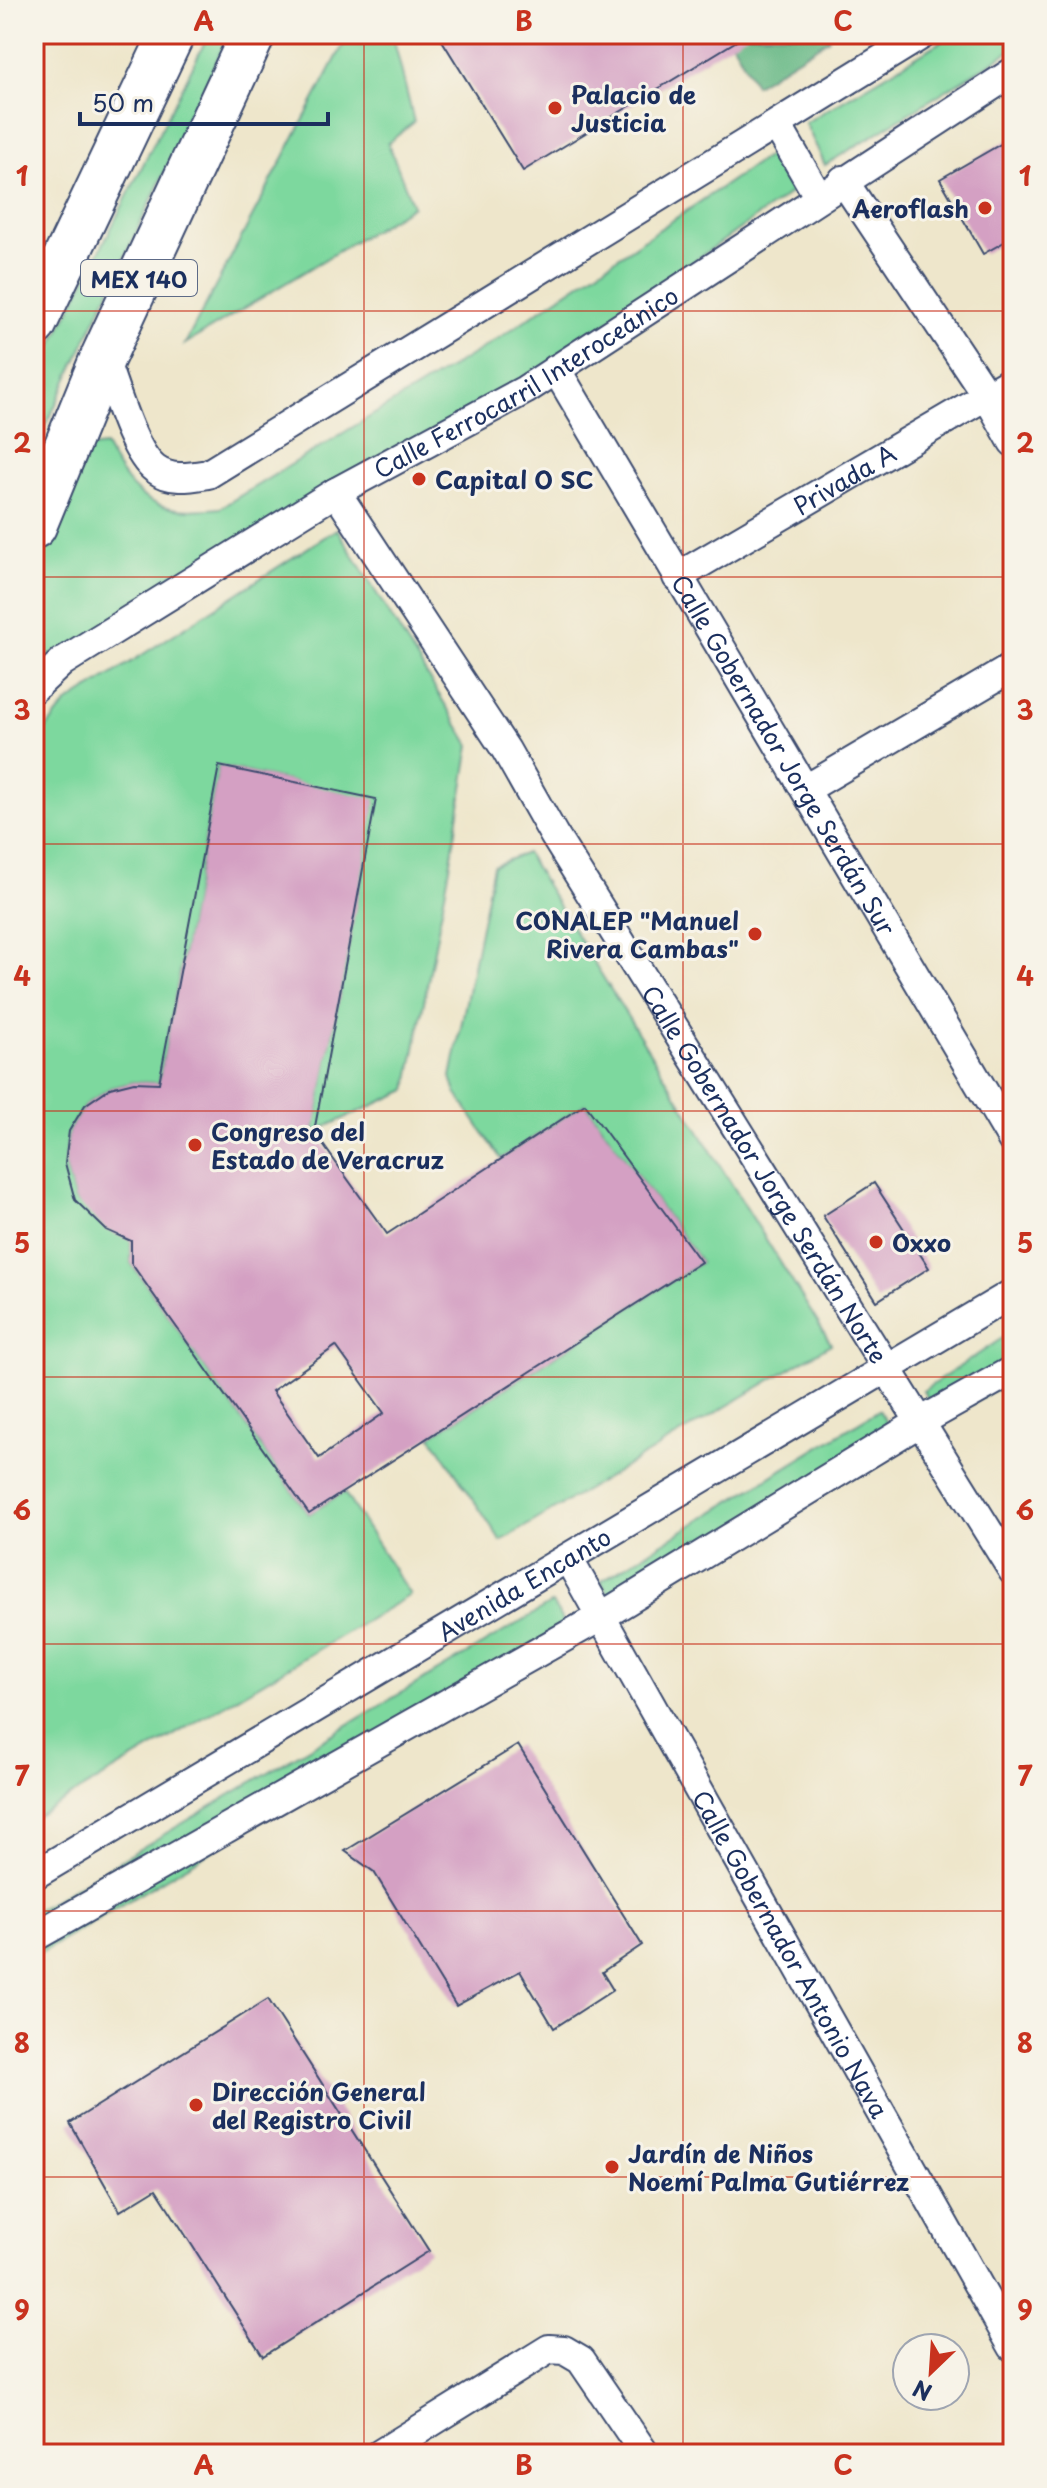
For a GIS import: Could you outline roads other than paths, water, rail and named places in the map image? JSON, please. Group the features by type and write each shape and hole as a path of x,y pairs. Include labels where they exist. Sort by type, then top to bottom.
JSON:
{"highway":[{"name":"MEX 140","path":"34,324 172,34"},
{"name":"MEX 140","path":"34,526 103,357 253,34"}],"street":[{"path":"103,357 139,447 154,469 179,478 208,474 923,34"},
{"name":"Calle Ferrocarril Interoceánico","path":"34,688 62,662 336,492 525,390 818,196 1013,72"},
{"path":"777,125 818,196"},
{"path":"843,180 987,396 1013,442"},
{"name":"Calle Gobernador Jorge Serdán Sur","path":"556,369 1013,1141"},
{"name":"Privada A","path":"677,577 1013,380"},
{"name":"Calle Gobernador Jorge Serdán Norte","path":"336,492 506,750 554,835 1013,1571"},
{"path":"806,789 1013,667"},
{"name":"Avenida Encanto","path":"34,1875 569,1560 1013,1293"},
{"path":"34,1937 602,1616 922,1421 1013,1370"},
{"name":"Calle Gobernador Antonio Nava","path":"569,1560 1013,2347"},
{"path":"380,2454 549,2349 564,2350 581,2360 645,2454"}],"place":[{"name":"Palacio de Justicia","path":"555,108"},
{"name":"Aeroflash","path":"985,208"},
{"name":"Capital O SC","path":"419,479"},
{"name":"CONALEP \"Manuel Rivera Cambas\"","path":"755,934"},
{"name":"Congreso del Estado de Veracruz","path":"195,1145"},
{"name":"Oxxo","path":"876,1242"},
{"name":"Dirección General del Registro Civil","path":"196,2105"},
{"name":"Jardín de Niños Noemí Palma Gutiérrez","path":"612,2167"}]}
